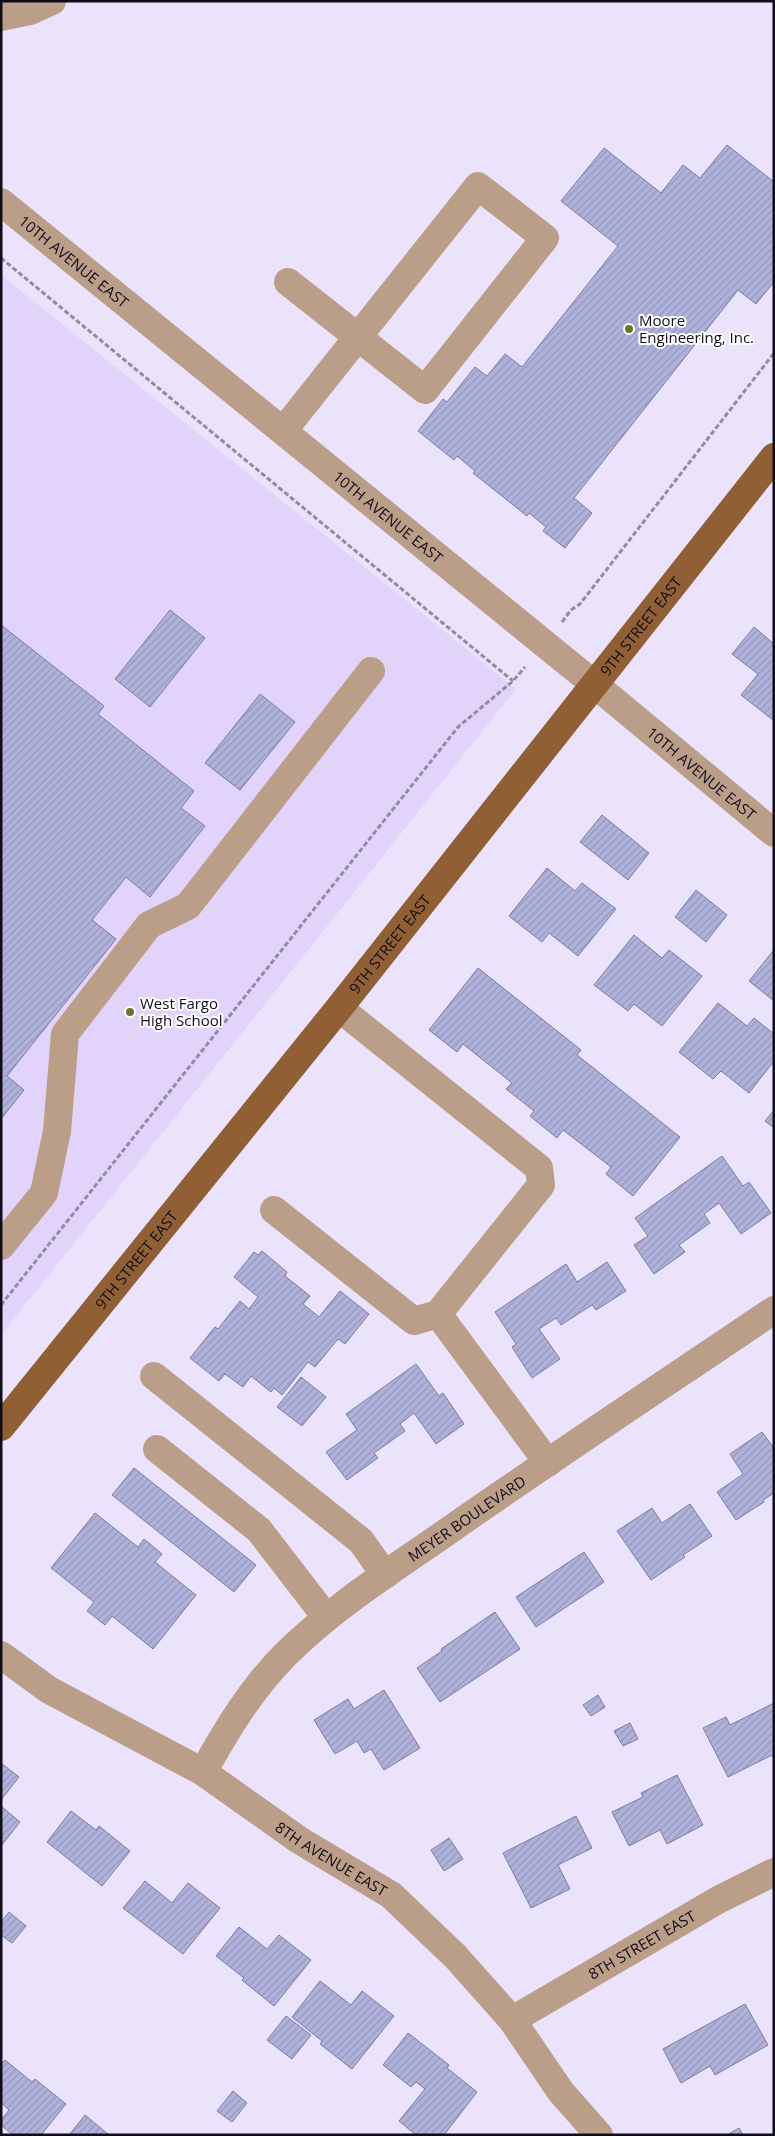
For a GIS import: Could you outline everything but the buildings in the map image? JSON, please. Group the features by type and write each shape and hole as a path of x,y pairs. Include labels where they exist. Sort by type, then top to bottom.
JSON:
{"main road":[{"name":"9TH STREET EAST","path":"1,1427 339,1008 774,457"}],"street":[{"path":"1,17 30,11 52,1"},
{"path":"283,431 359,338 478,186 545,238 425,390 359,338 288,282"},
{"name":"10TH AVENUE EAST","path":"1,202 594,684 774,833"},
{"path":"1,1246 44,1193 57,1131 65,1034 148,925 188,906 371,671"},
{"path":"274,1210 414,1320 438,1314 541,1185 539,1168 339,1008"},
{"name":"MEYER BOULEVARD","path":"203,1772 248,1698 284,1656 326,1617 548,1463 774,1310"},
{"path":"438,1314 548,1463"},
{"path":"154,1376 361,1541 385,1575"},
{"path":"157,1449 259,1530 326,1617"},
{"name":"8TH AVENUE EAST","path":"1,1654 49,1690 203,1772 299,1840 391,1894 455,1956 512,2020 561,2092 599,2135"},
{"name":"8TH STREET EAST","path":"512,2020 718,1900 774,1872"}],"path":[{"path":"1,258 513,681 458,727 1,1305"},
{"path":"571,610 580,604 774,353"}],"shaded area":[{"name":"West Fargo High School","path":"1,275 516,689 1,1335"}],"place":[{"name":"Moore Engineering, Inc.","path":"629,329"},
{"name":"West Fargo High School","path":"130,1012"}]}
